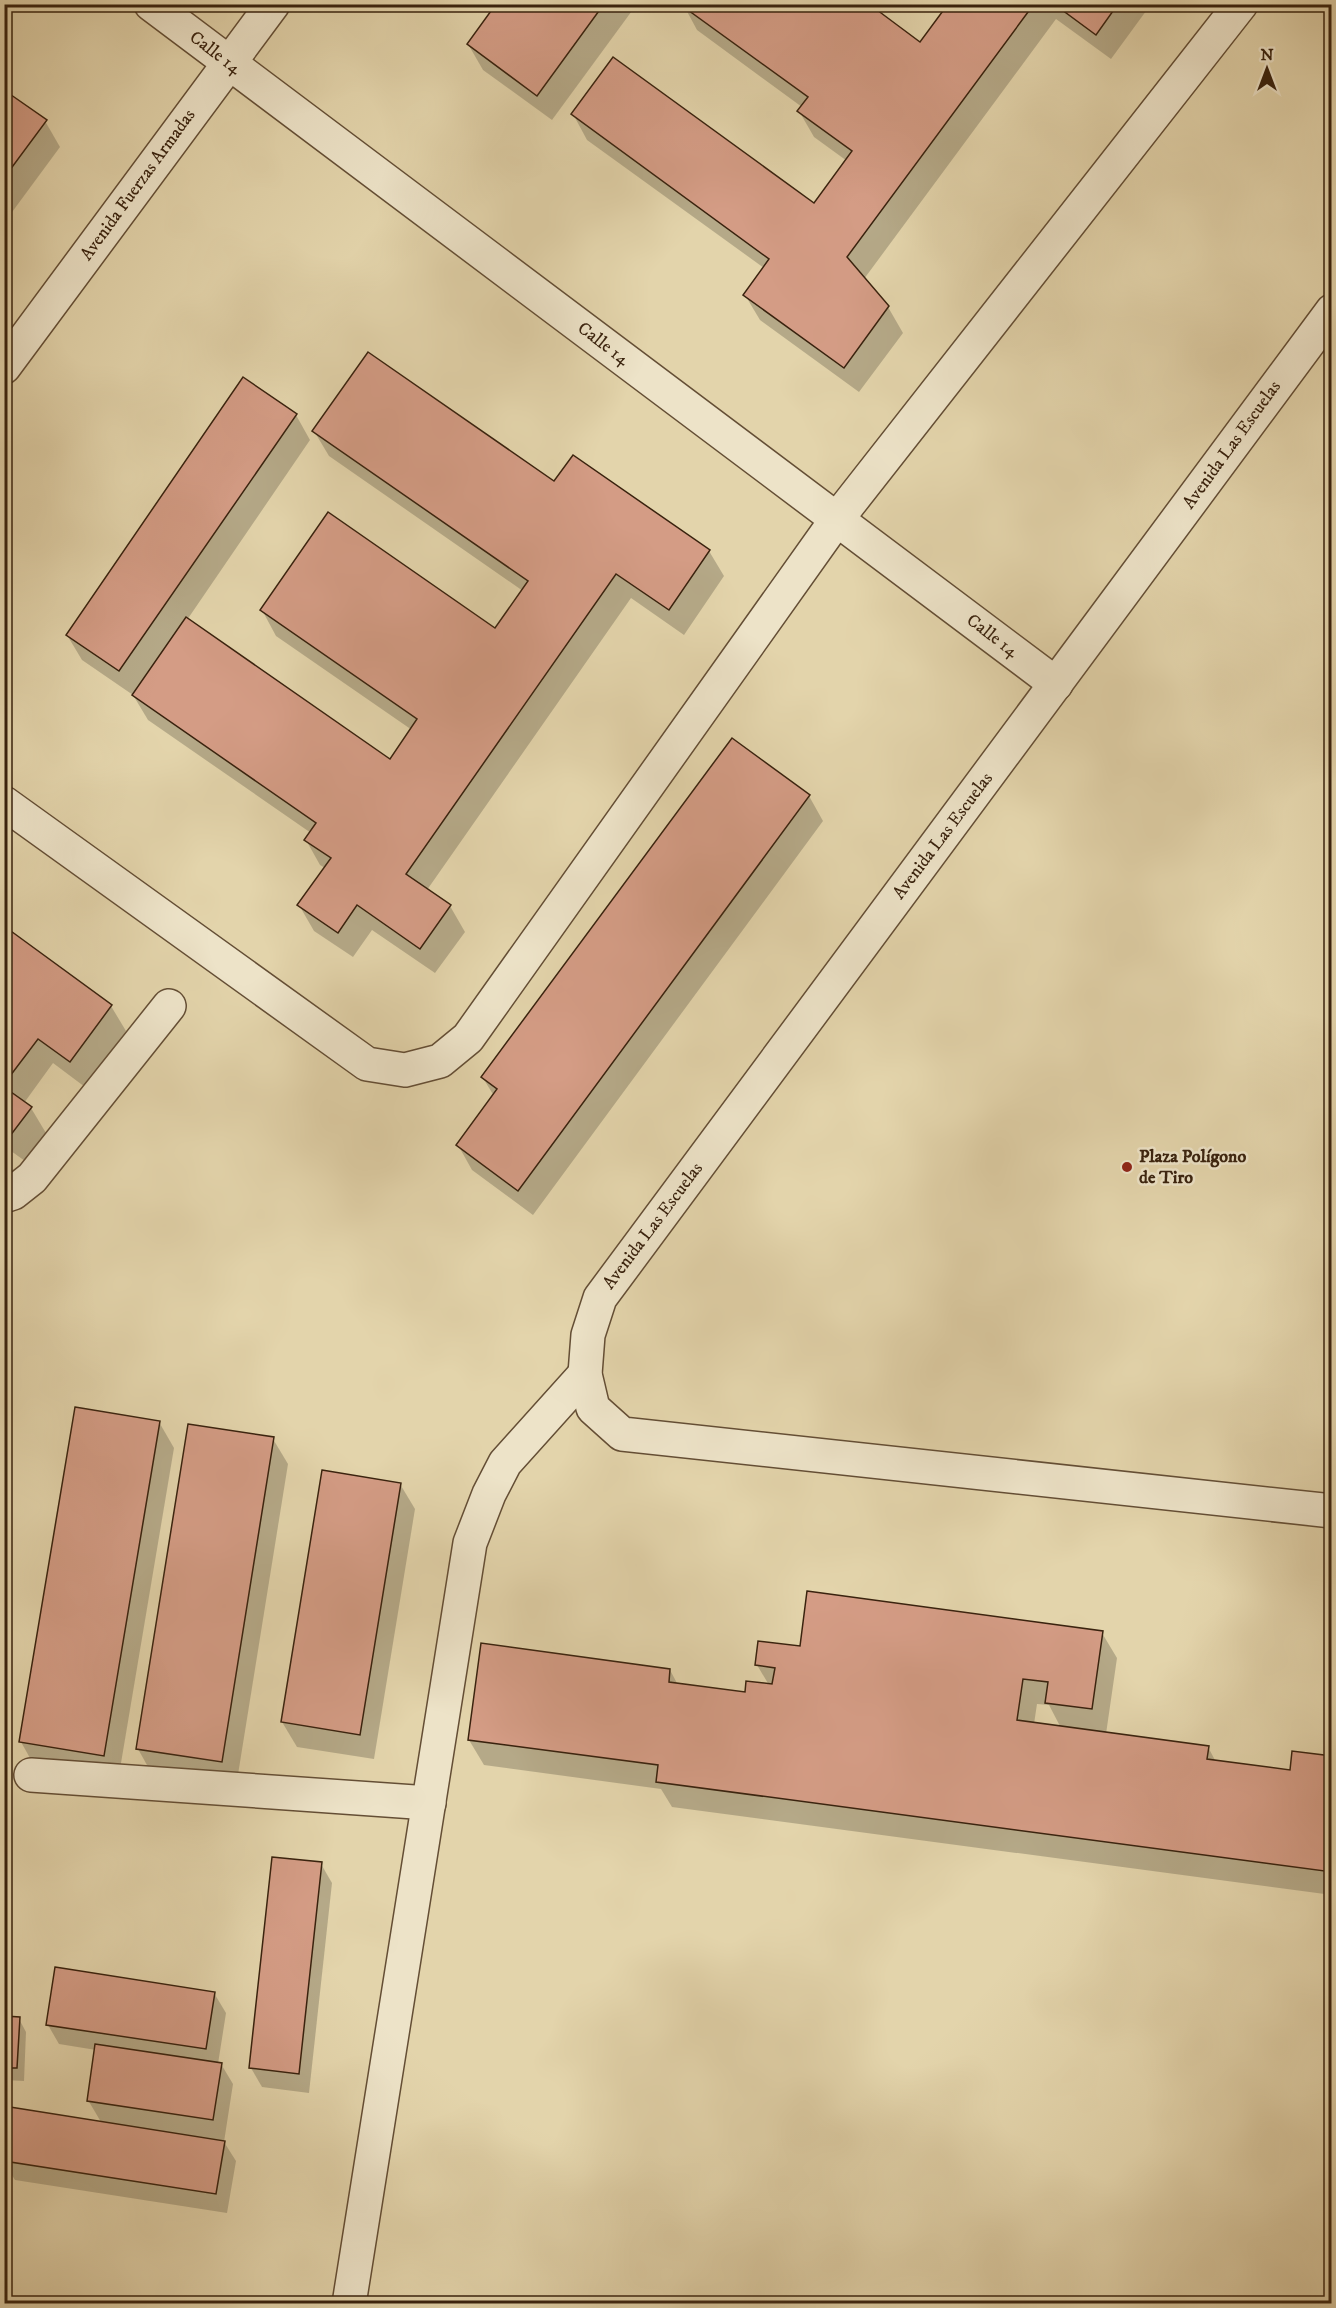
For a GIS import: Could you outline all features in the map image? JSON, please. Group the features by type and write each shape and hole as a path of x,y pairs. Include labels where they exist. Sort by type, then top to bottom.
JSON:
{"street":[{"name":"Calle 14","path":"151,4 1056,684"},
{"name":"Avenida Fuerzas Armadas","path":"4,367 273,4"},
{"path":"4,802 367,1064 405,1070 440,1060 468,1038 837,519 1241,4"},
{"name":"Avenida Las Escuelas","path":"1332,311 600,1298 588,1335 585,1374 593,1408 622,1434 1332,1511"},
{"path":"4,1196 13,1193 32,1178 169,1006"},
{"path":"349,2304 470,1543 489,1494 505,1463 585,1374"},
{"path":"31,1775 429,1803"}],"building":[{"path":"496,4 604,4 537,96 467,44"},
{"path":"869,4 920,42 948,4 1034,4 847,257 889,306 844,368 743,295 769,259 571,114 613,57 814,203 852,151 797,111 808,97 681,5"},
{"path":"1054,4 1118,4 1096,35"},
{"path":"4,90 47,120 4,178"},
{"path":"368,352 554,481 573,455 710,550 669,610 616,574 406,874 451,905 420,949 357,905 338,933 297,905 331,858 304,840 316,823 132,695 186,617 390,759 417,719 260,610 328,512 495,628 528,581 312,431"},
{"path":"243,377 297,414 119,671 66,635"},
{"path":"732,738 810,795 518,1191 456,1145 497,1089 481,1077"},
{"path":"4,926 112,1005 70,1062 38,1039 4,1084"},
{"path":"4,1087 32,1107 10,1136 4,1132"},
{"path":"75,1407 160,1421 104,1756 19,1742"},
{"path":"188,1424 274,1437 222,1762 136,1749"},
{"path":"322,1470 401,1483 360,1735 281,1722"},
{"path":"807,1591 1103,1631 1092,1709 1045,1703 1048,1682 1023,1679 1017,1720 1209,1746 1207,1759 1290,1770 1292,1751 1332,1756 1332,1872 656,1782 658,1765 468,1740 481,1643 670,1669 669,1682 745,1692 746,1681 772,1684 775,1668 755,1665 758,1641 800,1646"},
{"path":"272,1857 322,1862 299,2074 249,2068"},
{"path":"55,1967 215,1992 206,2049 46,2025"},
{"path":"4,2016 20,2017 17,2068 4,2068"},
{"path":"95,2044 222,2063 213,2120 87,2101"},
{"path":"10,2107 225,2141 216,2194 4,2161 4,2144"}],"place":[{"name":"Plaza Polígono de Tiro","path":"1127,1167"}]}
